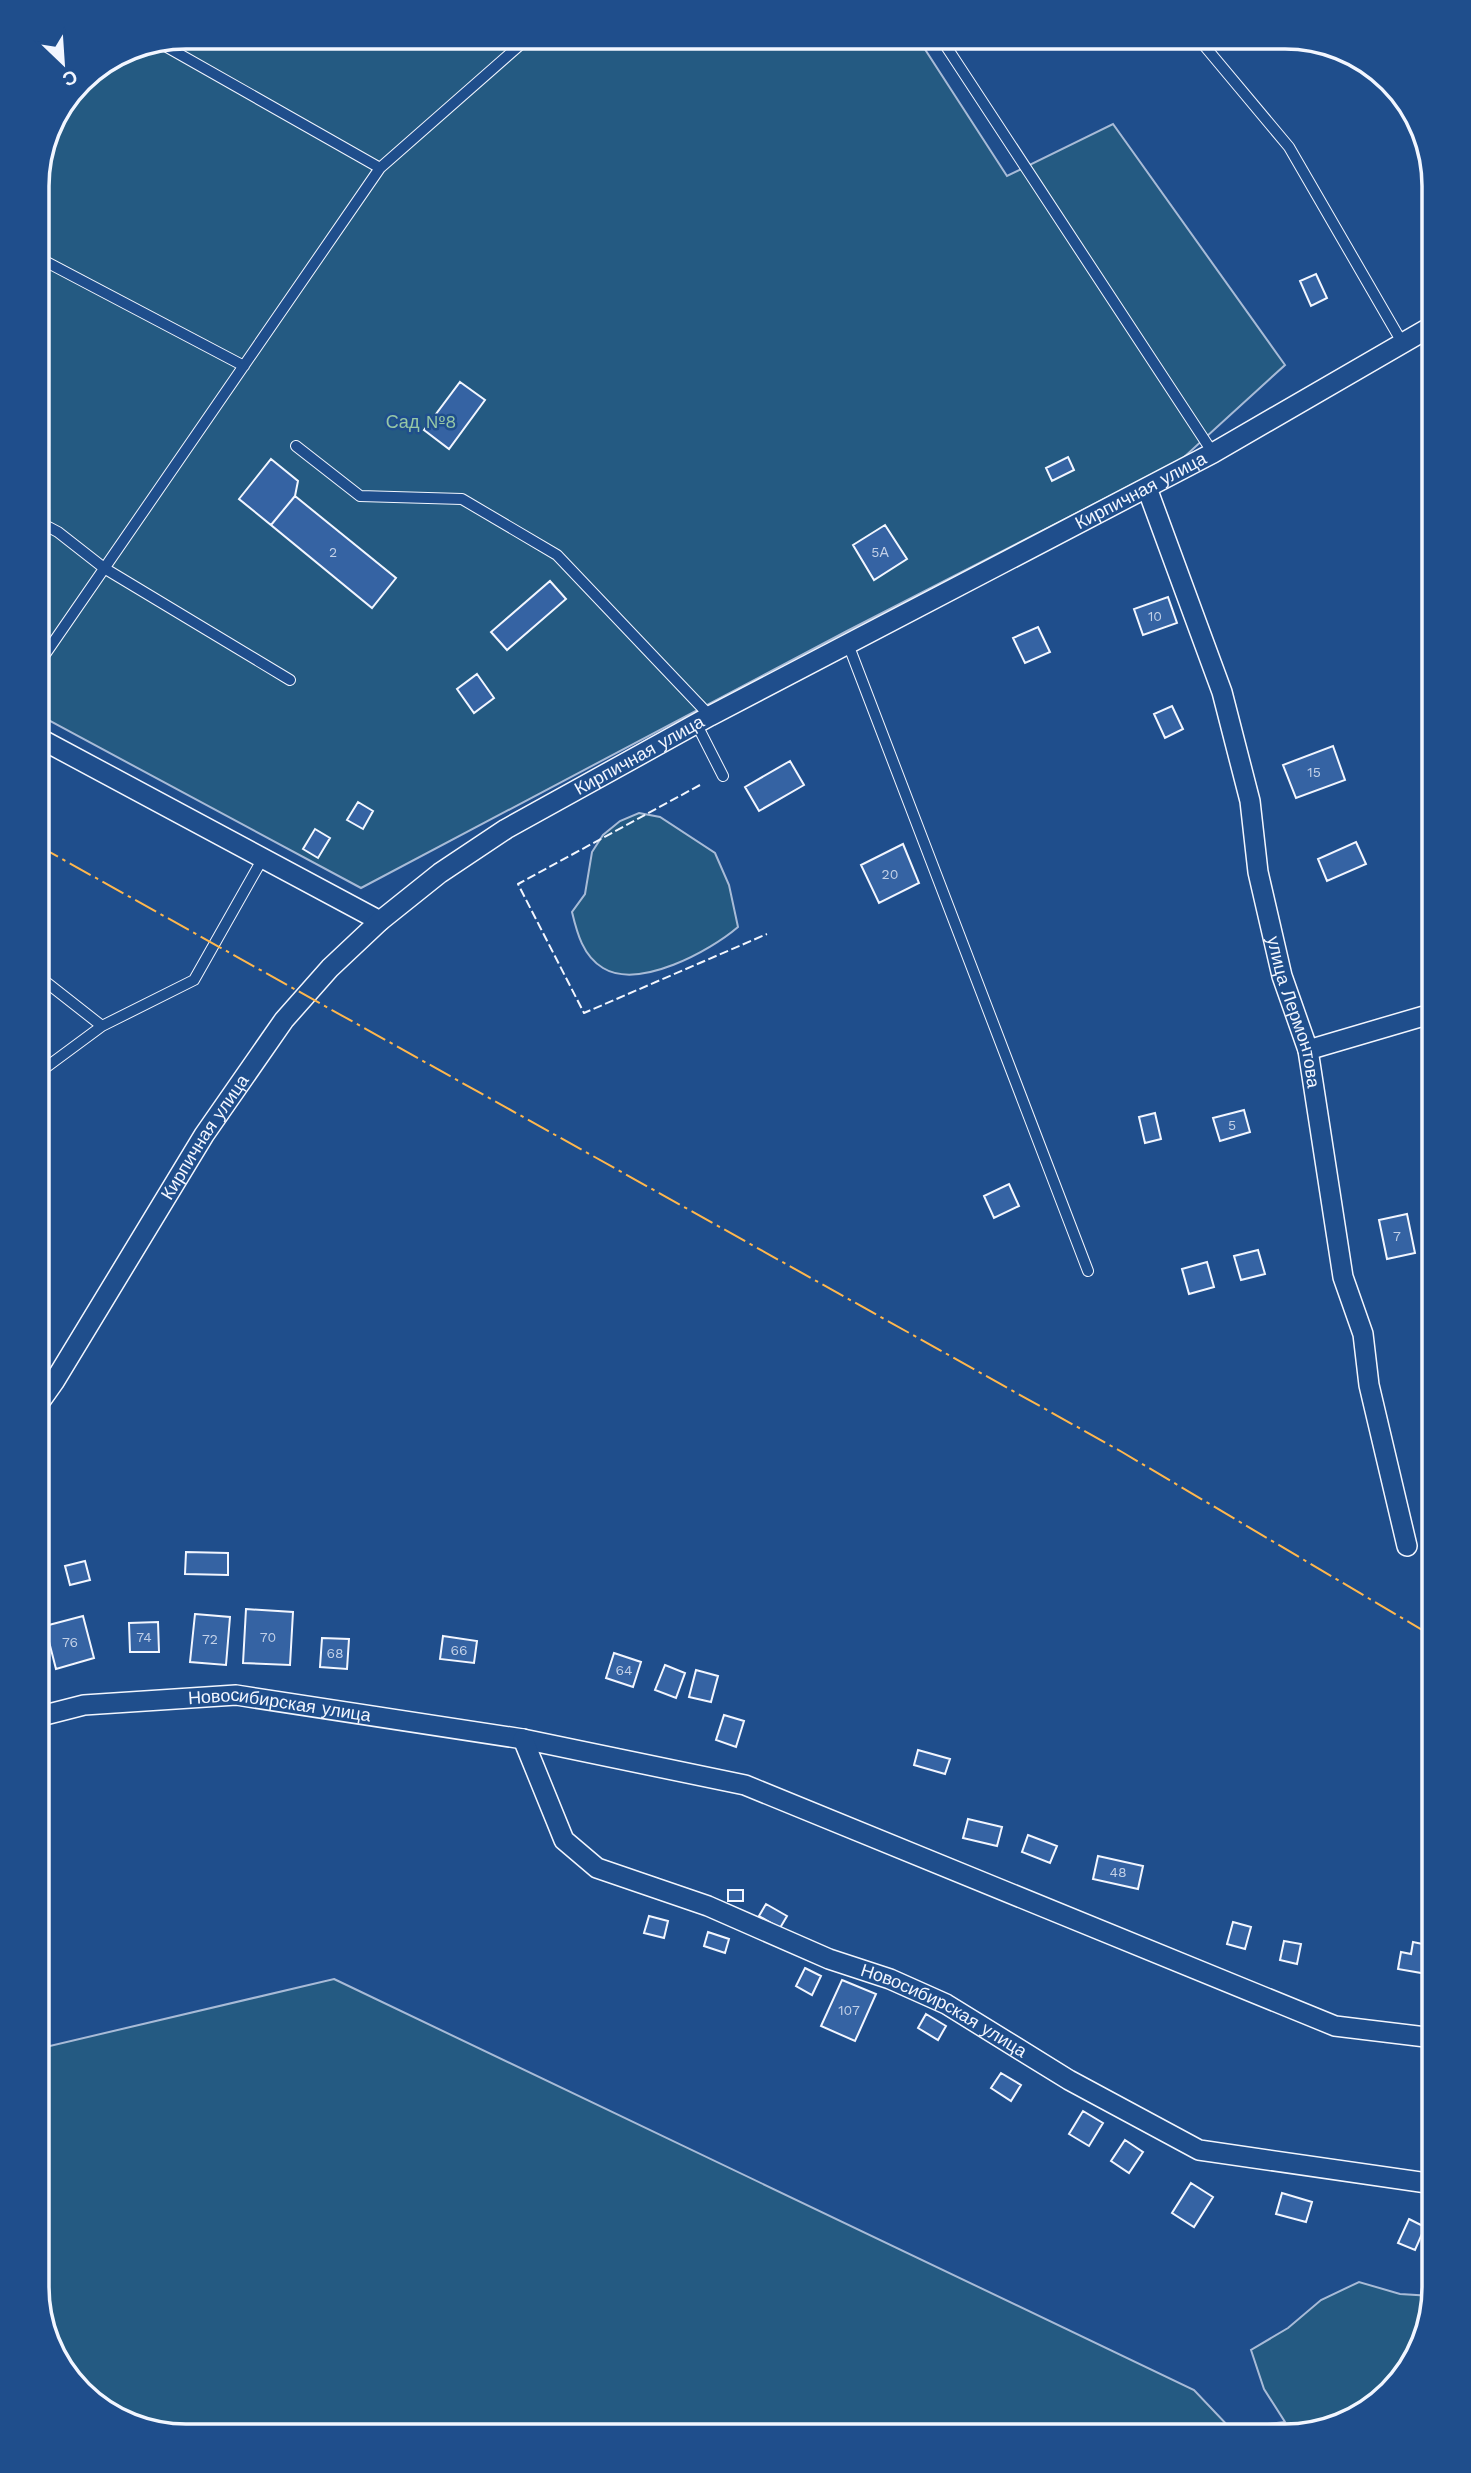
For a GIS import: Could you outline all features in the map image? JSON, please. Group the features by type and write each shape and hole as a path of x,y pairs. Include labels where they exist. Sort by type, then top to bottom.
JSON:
{"street":[{"name":"Кирпичная улица","path":"49,1387 204,1135 284,1020 330,968 380,921 440,873 506,830 703,720 1213,453 1422,332"},
{"name":"улица Лермонтова","path":"1147,488 1222,692 1250,801 1258,872 1282,976 1308,1050 1343,1277 1363,1334 1369,1385 1407,1546"},
{"path":"49,743 380,921"},
{"path":"1308,1050 1422,1017"},
{"name":"Новосибирская улица","path":"49,1714 84,1705 236,1695 523,1739 745,1785 1335,2026 1422,2037"},
{"name":"Новосибирская улица","path":"523,1739 564,1840 597,1868 708,1906 830,1959 890,1979 946,2004 1069,2080 1199,2150 1422,2182"}],"lane":[{"path":"49,648 380,168 515,49"},
{"path":"948,49 1213,453"},
{"path":"1206,49 1289,147 1403,344"},
{"path":"172,50 380,168"},
{"path":"49,263 244,366"},
{"path":"296,446 360,496 462,499 556,555 703,720 723,776"},
{"path":"49,527 104,568 290,680"},
{"path":"848,644 1088,1271"},
{"path":"49,1065 102,1026 194,980 262,858"},
{"path":"49,984 102,1026"}],"green space":[{"name":"Сад №8","path":"177,49 925,49 1007,176 1113,124 1285,365 1182,459 847,631 361,888 49,720 49,177 59,134 72,110 81,98 98,98 98,81 118,67 142,56"},
{"path":"639,813 660,817 715,853 729,885 738,927 710,947 674,965 654,971 618,974 603,968 590,957 579,936 572,912 585,894 592,852 603,835 620,821"},
{"path":"334,1979 1194,2390 1226,2424 177,2424 142,2417 110,2401 83,2377 72,2363 56,2331 49,2287 49,2046"},
{"path":"1359,2282 1400,2294 1422,2295 1421,2305 1412,2339 1394,2370 1382,2384 1353,2406 1337,2414 1303,2423 1267,2424 1285,2422 1264,2389 1251,2350 1288,2328 1321,2300"}],"building":[{"path":"1316,274 1327,298 1311,306 1300,281"},
{"path":"460,382 485,400 449,449 424,430"},
{"path":"1068,457 1074,470 1052,481 1046,468"},
{"path":"271,459 298,481 295,496 271,525 239,499"},
{"path":"295,496 396,578 372,608 271,525"},
{"path":"885,525 907,559 874,580 853,545"},
{"path":"550,581 566,599 507,650 491,632"},
{"path":"1168,597 1177,623 1143,635 1134,609"},
{"path":"1038,627 1050,652 1025,663 1013,638"},
{"path":"477,674 494,698 474,713 457,689"},
{"path":"1172,706 1183,729 1165,738 1154,714"},
{"path":"1333,746 1345,780 1296,798 1283,765"},
{"path":"790,761 804,785 759,811 745,787"},
{"path":"358,802 373,811 363,829 347,820"},
{"path":"315,829 330,838 318,858 303,849"},
{"path":"1356,842 1366,864 1327,881 1318,859"},
{"path":"903,844 919,883 879,903 861,865"},
{"path":"1244,1110 1250,1132 1220,1141 1213,1118"},
{"path":"1155,1113 1161,1139 1145,1143 1139,1117"},
{"path":"1009,1184 1019,1206 994,1218 984,1196"},
{"path":"1407,1214 1415,1253 1387,1259 1379,1220"},
{"path":"1258,1250 1265,1274 1241,1280 1234,1256"},
{"path":"1207,1262 1214,1287 1189,1294 1182,1269"},
{"path":"186,1552 228,1553 228,1575 185,1574"},
{"path":"85,1561 90,1580 70,1585 65,1566"},
{"path":"246,1609 293,1612 290,1665 243,1663"},
{"path":"195,1614 230,1617 226,1665 190,1662"},
{"path":"83,1616 94,1658 56,1669 49,1642 49,1625"},
{"path":"158,1622 159,1652 130,1652 129,1623"},
{"path":"443,1636 477,1641 474,1663 440,1659"},
{"path":"322,1638 349,1639 347,1669 320,1667"},
{"path":"614,1653 641,1662 633,1687 606,1678"},
{"path":"665,1665 685,1673 676,1698 655,1690"},
{"path":"696,1670 718,1676 711,1702 689,1697"},
{"path":"724,1715 744,1721 736,1747 716,1740"},
{"path":"918,1750 950,1759 945,1774 914,1765"},
{"path":"968,1819 1002,1827 997,1846 963,1838"},
{"path":"1028,1835 1057,1846 1050,1863 1022,1852"},
{"path":"1098,1856 1143,1866 1138,1889 1093,1879"},
{"path":"728,1890 743,1890 743,1901 728,1901"},
{"path":"766,1904 787,1916 780,1928 759,1916"},
{"path":"649,1916 668,1921 664,1938 644,1933"},
{"path":"1233,1922 1251,1927 1245,1949 1227,1944"},
{"path":"708,1932 729,1939 725,1953 704,1946"},
{"path":"1284,1941 1301,1944 1297,1964 1280,1960"},
{"path":"1413,1942 1422,1944 1422,1973 1398,1969 1401,1952 1411,1954"},
{"path":"805,1968 821,1976 812,1995 796,1986"},
{"path":"842,1980 876,1994 855,2041 821,2026"},
{"path":"926,2014 946,2026 938,2040 918,2028"},
{"path":"1001,2073 1021,2085 1011,2101 991,2088"},
{"path":"1083,2111 1103,2123 1089,2146 1069,2134"},
{"path":"1125,2140 1143,2152 1129,2173 1111,2161"},
{"path":"1191,2183 1213,2197 1194,2227 1172,2213"},
{"path":"1282,2193 1312,2202 1306,2222 1276,2214"},
{"path":"1409,2219 1422,2226 1422,2234 1415,2250 1398,2243"}],"fence":[{"path":"700,785 518,884 584,1013 767,934"}],"power":[{"path":"49,852 1122,1452 1422,1630"}]}
